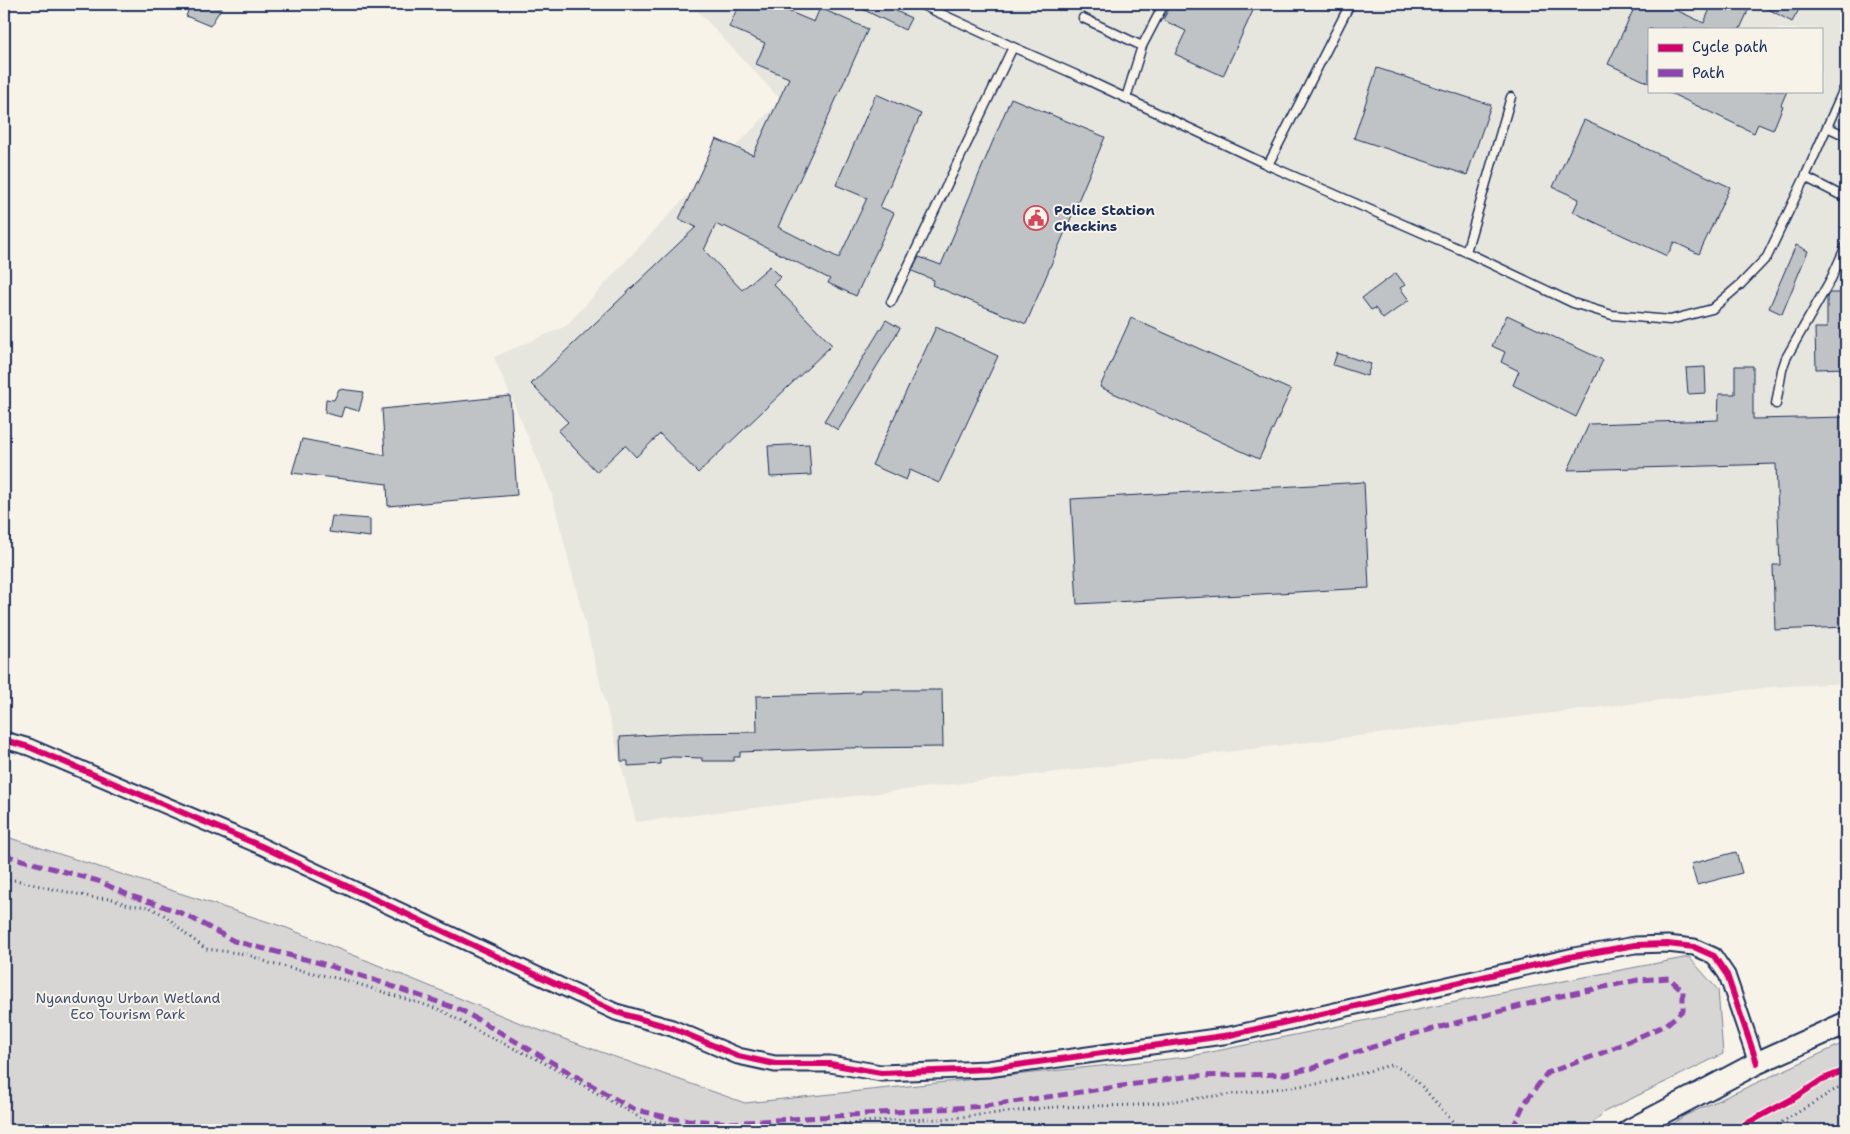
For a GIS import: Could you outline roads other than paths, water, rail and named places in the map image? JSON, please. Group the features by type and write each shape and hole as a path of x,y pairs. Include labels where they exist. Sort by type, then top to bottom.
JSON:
{"main road":[{"path":"1630,1130 1757,1063 1846,1023"}],"street":[{"path":"4,740 29,747 261,846 616,1012 672,1028 738,1056 775,1064 830,1064 881,1073 997,1068 1230,1035 1574,956 1634,945 1667,944 1694,947 1714,956 1727,975 1757,1063"}],"lane":[{"path":"920,4 1013,48 1084,78 1268,165 1466,252 1573,303 1612,315 1670,320 1712,309 1741,284 1767,257 1806,177 1846,84"},
{"path":"1126,98 1142,46 1164,4"},
{"path":"1268,165 1350,4"},
{"path":"1083,18 1142,46"},
{"path":"891,302 1013,48"},
{"path":"1466,252 1511,97"},
{"path":"1827,127 1846,136"},
{"path":"1806,177 1846,198"},
{"path":"1776,404 1786,358 1831,278 1846,246"}],"place":[{"name":"Police Station Checkins","path":"1036,218"}],"park label":[{"name":"Nyandungu Urban Wetland Eco Tourism Park","path":"128,1006"}]}
